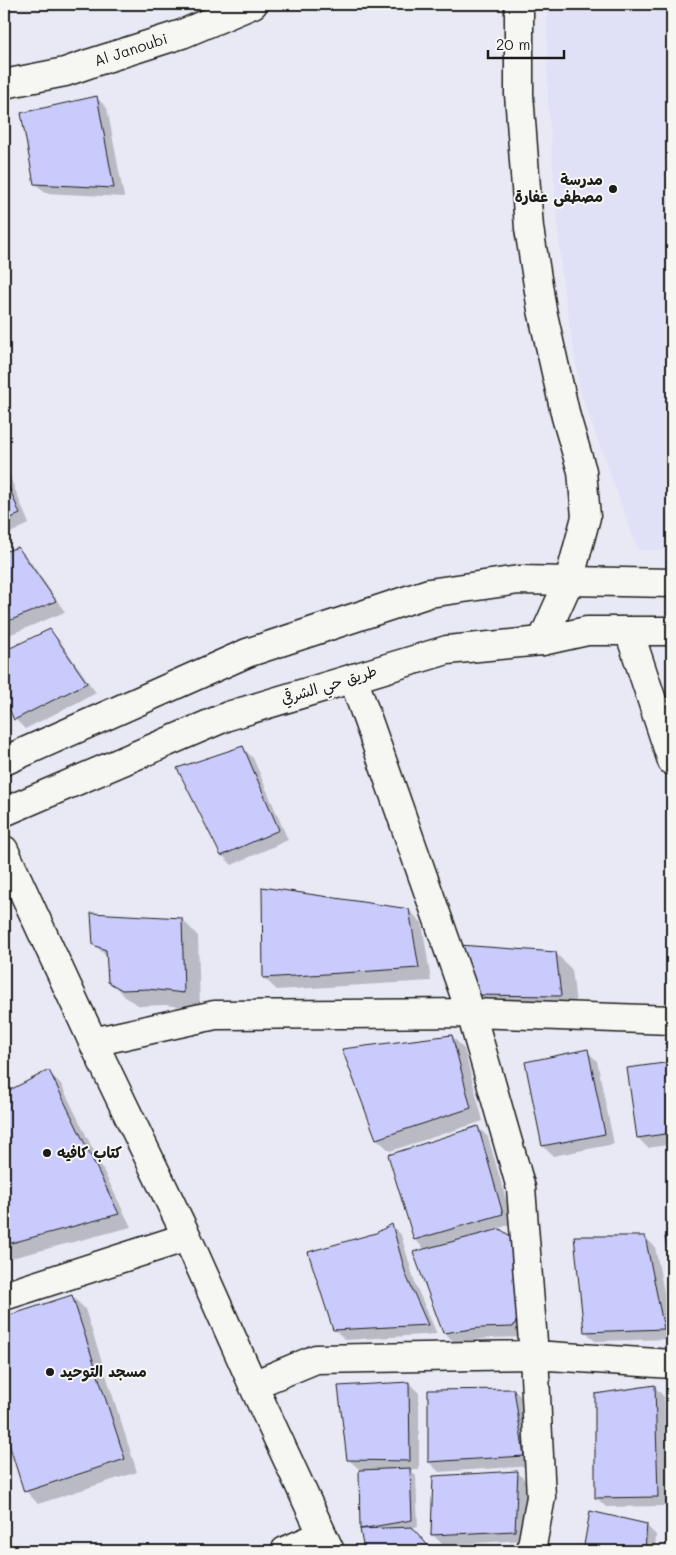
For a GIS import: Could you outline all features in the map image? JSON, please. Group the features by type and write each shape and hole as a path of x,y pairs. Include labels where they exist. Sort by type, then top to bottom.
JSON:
{"street":[{"name":"Al Janoubi","path":"4,84 65,72 182,34 253,4"},
{"path":"518,4 519,94 529,228 542,310 566,417 582,471 586,517 569,581 542,641"},
{"path":"4,761 247,653 429,593 519,580 672,583"},
{"name":"طريق حي الشرقي","path":"4,812 228,716 448,650 542,641 586,631 672,631"},
{"path":"630,631 672,761"},
{"path":"353,678 470,1013 521,1188 534,1355 541,1497 531,1551"},
{"path":"4,850 93,1042 187,1237 326,1543 285,1551"},
{"path":"93,1042 216,1015 470,1013 672,1020"},
{"path":"4,1296 187,1237"},
{"path":"253,1385 316,1359 534,1355 672,1364"}],"shaded area":[{"name":"مدرسة مصطفى عفارة","path":"547,4 672,4 672,550 638,550 581,394 562,278 548,101"}],"building":[{"path":"97,96 114,188 34,184 21,113"},
{"path":"4,475 20,514 4,521"},
{"path":"18,547 56,601 4,623 4,552"},
{"path":"50,629 87,683 14,720 4,697 4,651"},
{"path":"243,746 279,830 221,856 177,768"},
{"path":"262,887 409,909 419,968 263,978"},
{"path":"91,913 182,918 184,993 148,989 122,990 108,982 106,950 93,945"},
{"path":"459,945 556,952 561,996 471,995"},
{"path":"452,1035 471,1108 376,1139 342,1049"},
{"path":"588,1049 605,1134 542,1146 525,1062"},
{"path":"672,1062 672,1133 637,1138 627,1068"},
{"name":"كتاب كافيه","path":"49,1070 119,1214 4,1245 4,1093"},
{"path":"478,1126 503,1214 414,1240 388,1155"},
{"path":"392,1224 406,1275 428,1325 333,1330 308,1252 376,1233"},
{"path":"500,1229 513,1238 521,1312 513,1327 480,1328 443,1333 413,1252"},
{"path":"574,1236 645,1236 664,1329 584,1332"},
{"path":"665,1237 672,1237 672,1286"},
{"name":"مسجد التوحيد","path":"72,1295 125,1459 24,1492 4,1428 4,1317"},
{"path":"409,1382 410,1461 347,1460 338,1386"},
{"path":"655,1385 658,1497 595,1498 595,1394"},
{"path":"514,1389 524,1456 428,1462 428,1390"},
{"path":"410,1468 412,1520 360,1529 359,1470"},
{"path":"518,1471 515,1531 431,1535 433,1476"},
{"path":"672,1503 672,1547 669,1547"},
{"path":"590,1511 647,1524 645,1551 583,1551"},
{"path":"412,1527 430,1548 418,1551 364,1551 360,1529"}],"place":[{"name":"مدرسة مصطفى عفارة","path":"613,189"},
{"name":"كتاب كافيه","path":"47,1153"},
{"name":"مسجد التوحيد","path":"50,1372"}]}
